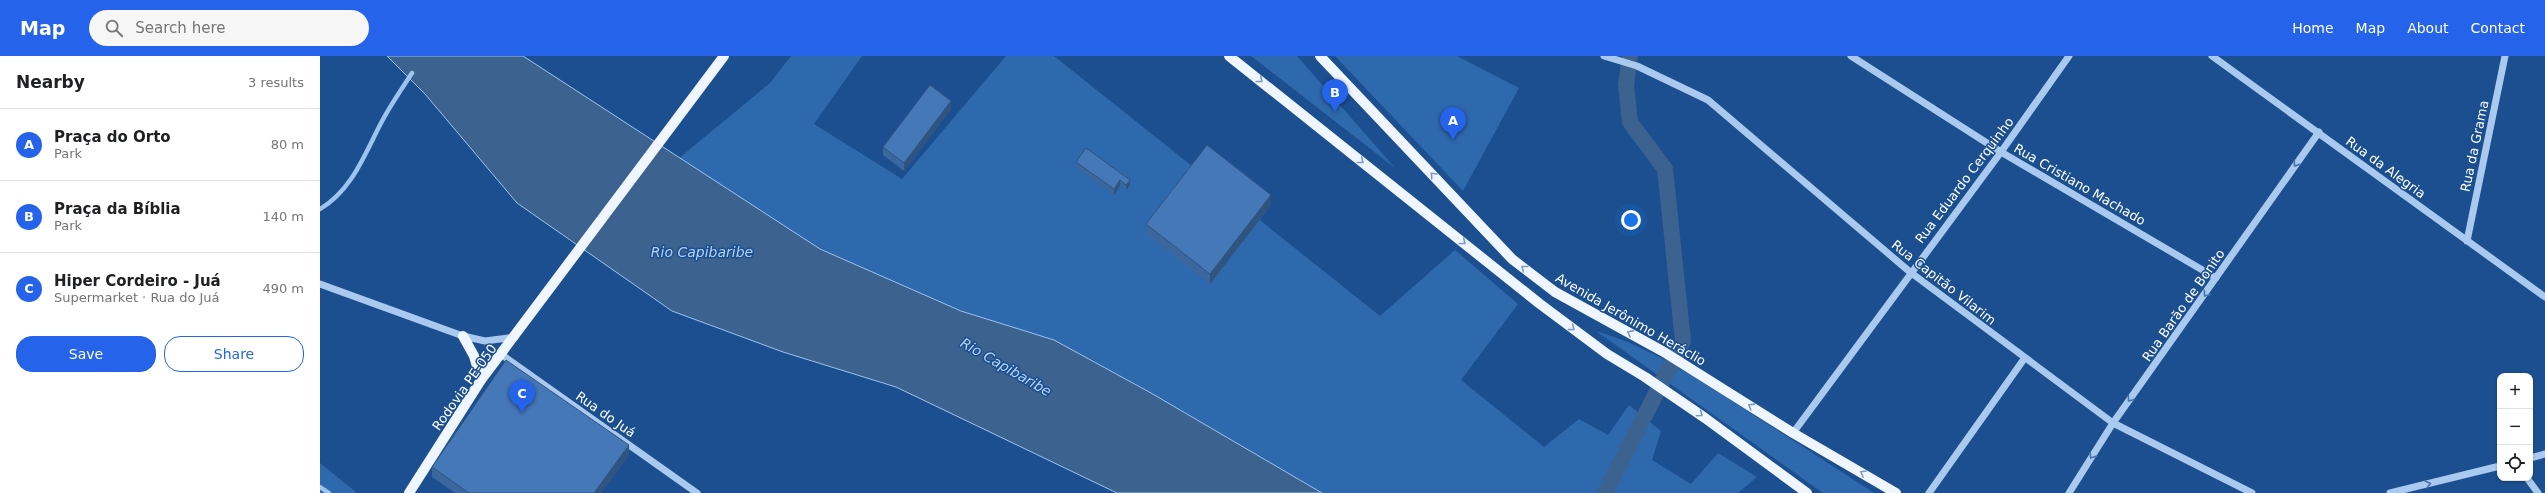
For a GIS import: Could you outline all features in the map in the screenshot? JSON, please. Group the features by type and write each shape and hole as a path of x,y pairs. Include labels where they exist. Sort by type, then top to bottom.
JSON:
{"main road":[{"name":"Rodovia PE-050","path":"409,493 482,380 545,298 724,56"},
{"path":"1229,56 1540,304 1607,354 1668,392 1807,493"},
{"name":"Avenida Jerônimo Heráclio","path":"1320,56 1512,259 1555,292 1690,367 1793,433 1896,493"},
{"path":"463,336 474,356 482,380"}],"street":[{"name":"Rua Capitão Vilarim","path":"1604,56 1637,66 1708,100 1910,272 2024,359 2113,424 2252,493"},
{"name":"Rua Cristiano Machado","path":"1852,56 2001,152 2216,278"},
{"name":"Rua Eduardo Cerquinho","path":"1793,433 1910,272 2001,152 2069,56"},
{"name":"Rua da Alegria","path":"2212,56 2319,132 2545,298"},
{"name":"Rua da Grama","path":"2467,241 2505,56"},
{"name":"Rua Barão de Bonito","path":"2069,493 2113,424 2319,132"},
{"path":"320,284 463,336 485,341 515,337"},
{"name":"Rua do Juá","path":"502,354 696,493"},
{"path":"1929,493 2024,359"},
{"path":"2533,457 2545,454"},
{"path":"2390,493 2497,467"},
{"path":"2529,481 2538,493"}],"shaded area":[{"path":"791,56 862,56 814,124 902,179 1006,56 1054,56 1380,316 1455,250 1518,304 1461,380 1544,447 1579,419 1608,435 1629,405 1661,431 1652,460 1691,484 1718,453 1757,477 1738,493 1322,493 1151,393 1054,340 961,311 820,249 678,159 770,83"},
{"path":"1251,56 1297,56 1395,168"},
{"path":"1335,56 1457,56 1519,88 1463,191"},
{"path":"1596,331 1636,346 1674,365 1874,493 1823,493"},
{"path":"320,463 357,493 320,493"}],"water":[{"name":"Rio Capibaribe","path":"387,56 523,56 820,249 961,311 1054,340 1151,393 1322,493 1117,493 896,387 783,352 672,311 517,203 425,94"}],"building":[{"path":"930,85 951,101 904,163 883,147"},
{"path":"1207,145 1271,195 1210,274 1146,224"},
{"path":"1086,148 1130,180 1126,185 1120,180 1114,189 1076,162"},
{"path":"506,360 629,445 594,493 469,493 432,467"}],"waterway":[{"path":"1605,493 1683,341 1665,169 1630,122 1626,85 1630,56"},
{"path":"320,209 340,193 356,172 387,112 412,73"},
{"path":"320,487 329,493"}],"place":[{"name":"Praça da Bíblia","path":"1335,112"},
{"name":"Praça do Orto","path":"1453,140"},
{"name":"Hiper Cordeiro - Juá","path":"522,413"}]}
